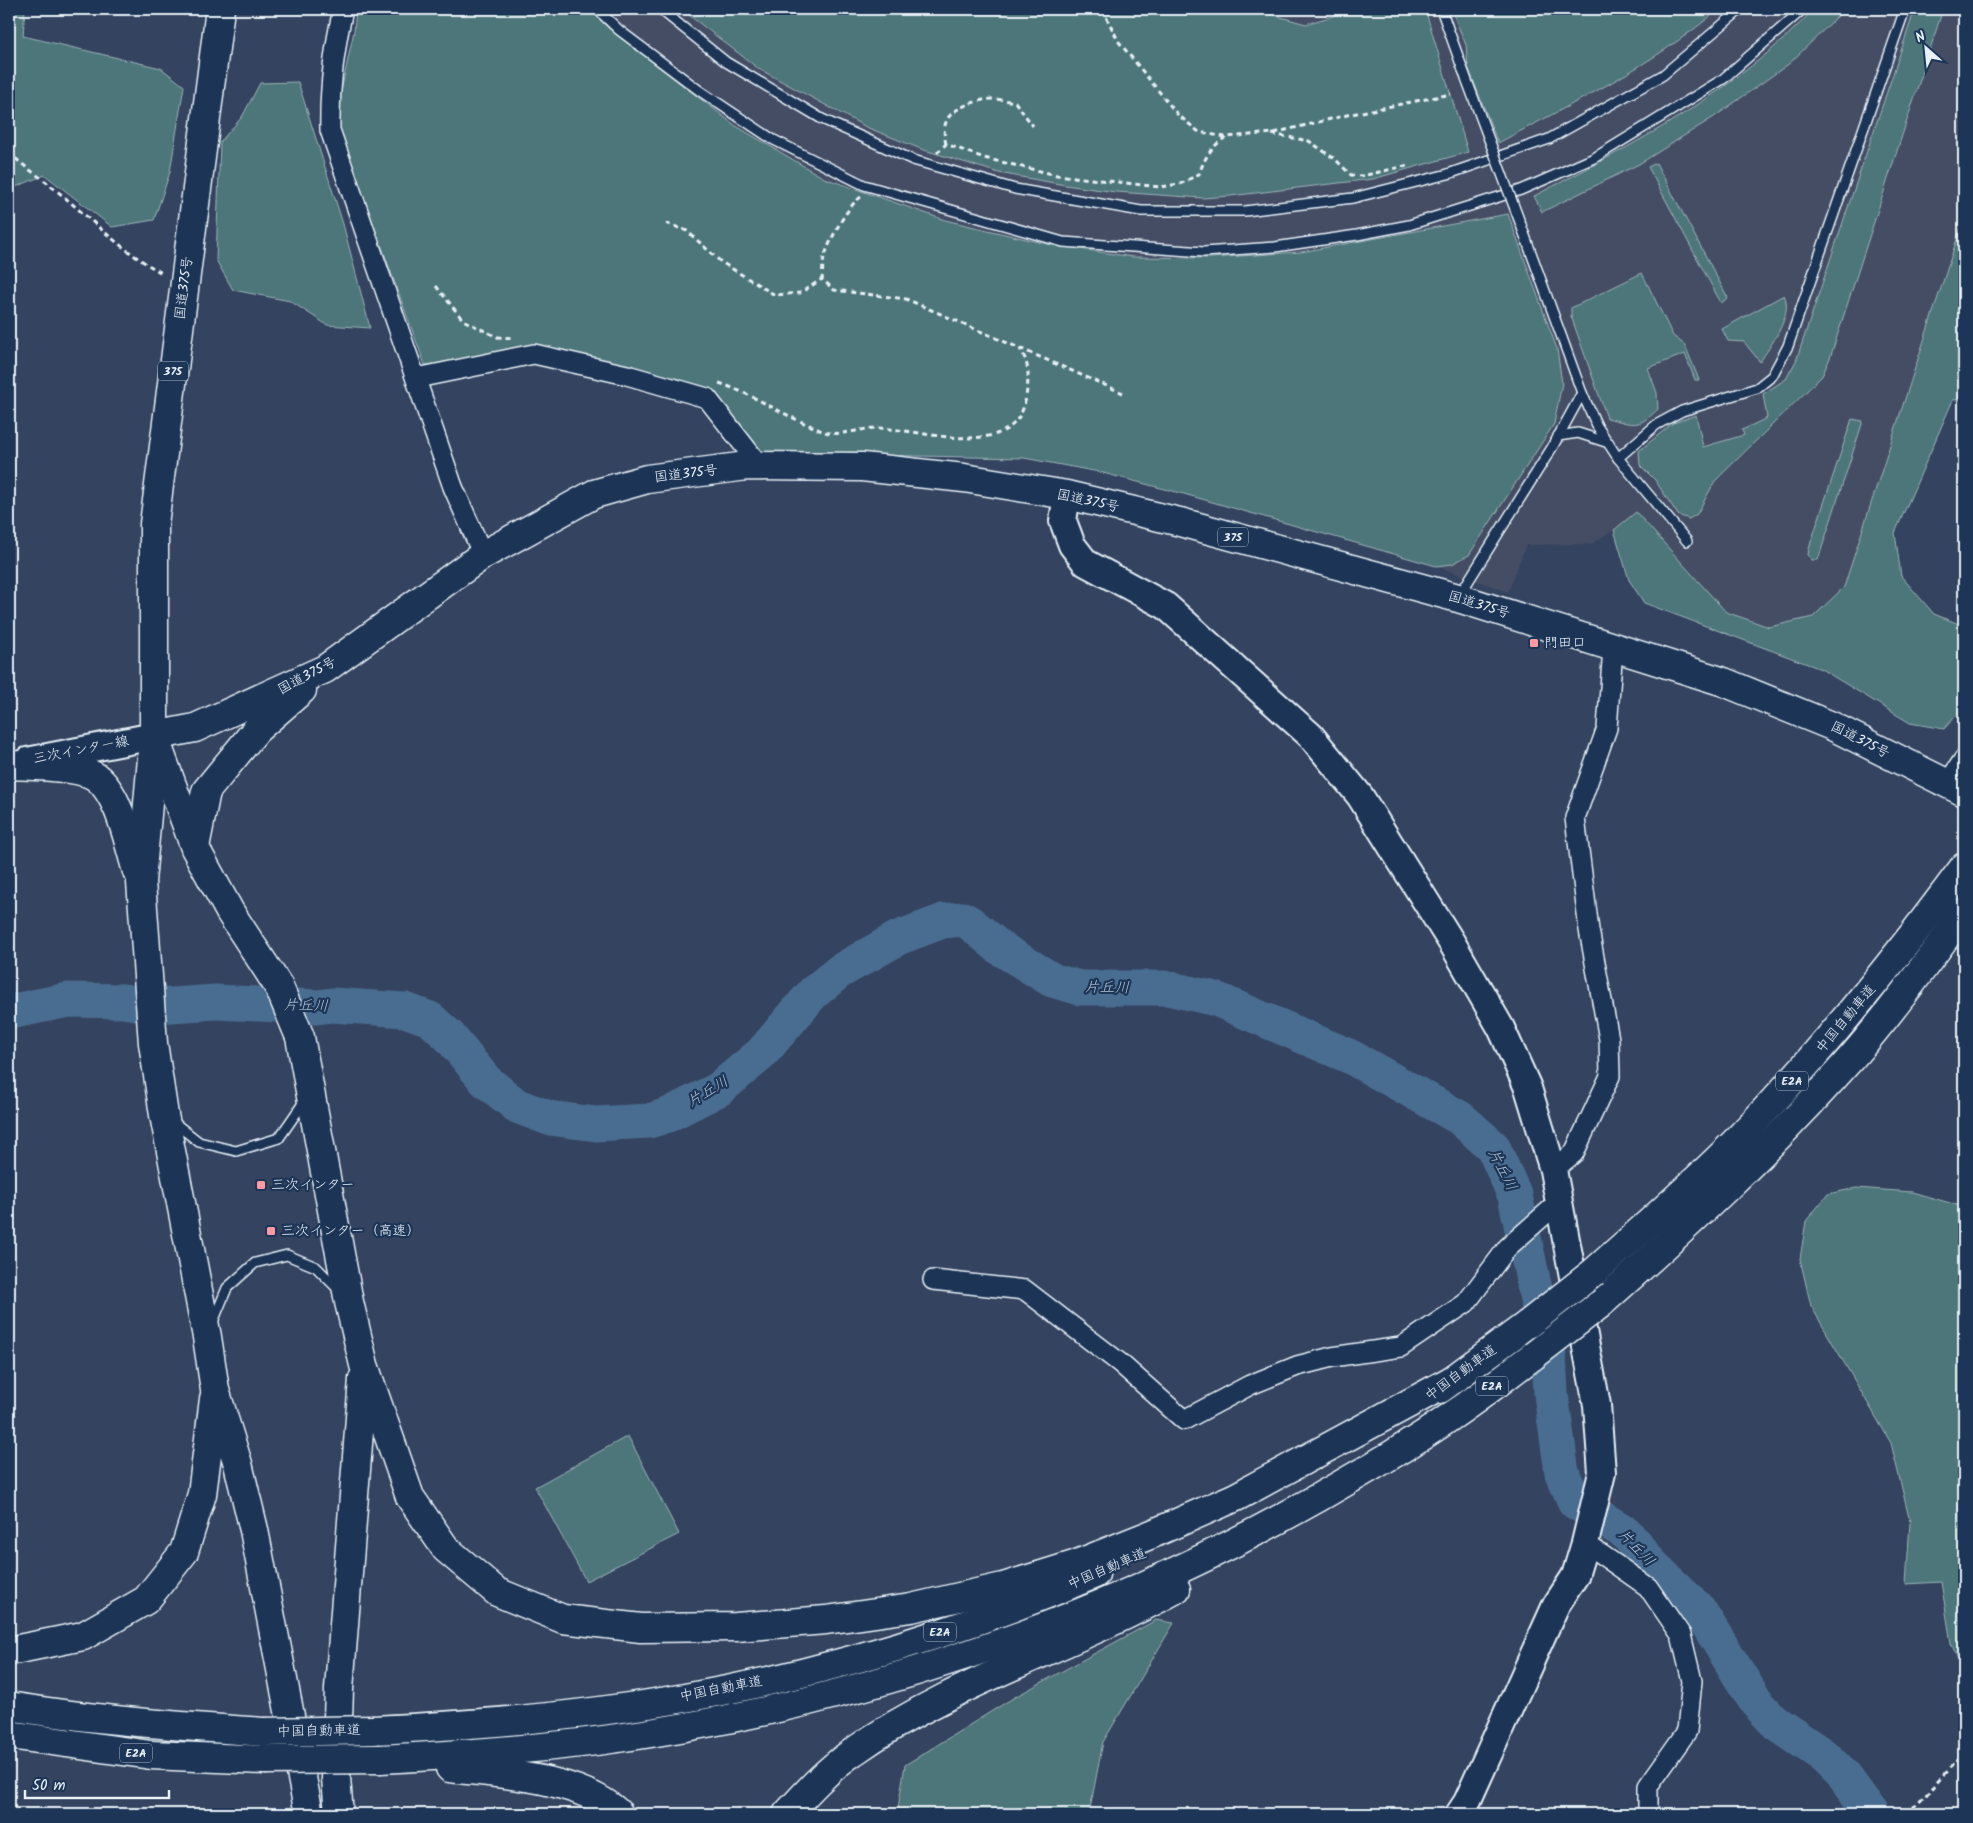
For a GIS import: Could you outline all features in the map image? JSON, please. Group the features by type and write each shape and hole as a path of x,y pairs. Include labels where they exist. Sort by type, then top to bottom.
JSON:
{"highway":[{"name":"国道375号","path":"220,9 154,524 154,736 195,728 325,669 482,555 594,494 646,479 760,466 862,467 964,478 1067,495 1180,522 1458,598 1724,682 1832,726 1956,788"},
{"path":"195,848 206,791 256,730 325,669"},
{"path":"154,736 195,848 230,912 279,988 300,1037 349,1302 364,1365 410,1497 446,1549 497,1592 563,1619 641,1628 736,1627 826,1620 911,1608 1003,1587 1077,1564 1152,1534 1236,1497 1456,1378"},
{"path":"154,736 140,882 153,1043 164,1115 207,1337 215,1390 238,1464 254,1530 309,1814"},
{"path":"9,764 62,767 95,776 115,801 140,882"},
{"name":"中国自動車道","path":"9,1706 48,1713 161,1725 264,1732 374,1730 490,1723 602,1711 704,1693 803,1672 902,1645 985,1618 1065,1587 1150,1550 1245,1505 1343,1450 1456,1378 1594,1272 1685,1191 1778,1096 1890,967 1964,867"},
{"name":"中国自動車道","path":"9,1735 152,1755 265,1760 380,1759 492,1753 605,1740 709,1722 803,1701 897,1676 988,1648 1095,1606 1177,1571 1265,1527 1354,1478 1452,1416 1599,1305 1689,1226 1799,1115 1866,1041 1964,912"},
{"path":"338,1814 336,1778 339,1689 364,1365"},
{"path":"9,1651 83,1636 146,1600 184,1552 202,1494 215,1390"},
{"path":"786,1814 810,1789 852,1752 900,1721 949,1696 1100,1628 1188,1583 1377,1470 1452,1416"},
{"path":"380,1759 548,1780 608,1803 619,1814"}],"street":[{"path":"343,9 334,49 329,97 330,130 453,486 482,555"},
{"path":"417,378 534,354 626,375 707,398 760,466"},
{"path":"1067,495 1063,521 1072,545 1086,563 1166,606 1311,736 1360,796 1412,876 1501,1028 1528,1088 1553,1170 1598,1404 1602,1473 1586,1543 1575,1576 1556,1605 1467,1810"},
{"path":"1553,1170 1574,1153 1610,1076 1610,1039 1589,930 1575,818 1607,728 1613,648"},
{"name":"三次インター線","path":"9,764 154,736"},
{"path":"1956,788 1964,759"},
{"path":"933,1280 1025,1290 1120,1363 1184,1420 1250,1385 1297,1366 1332,1357 1401,1347 1466,1303 1508,1247 1559,1202"},
{"path":"1586,1543 1648,1586 1681,1635 1692,1681 1687,1731 1648,1786 1648,1814"}],"lane":[{"path":"597,9 619,30 700,91 772,139 874,188 1063,242 1204,252 1275,247 1357,236 1408,225 1521,190 1594,158 1723,79 1803,9"},
{"path":"660,9 726,62 822,119 926,164 1015,189 1141,211 1245,211 1353,198 1448,174 1549,139 1663,75 1740,9"},
{"path":"1441,9 1582,393 1597,426 1618,458 1687,541"},
{"path":"1618,458 1656,424 1682,411 1757,388 1772,376 1788,346 1905,9"},
{"path":"1458,598 1558,436 1582,393"},
{"path":"1558,436 1578,433 1609,444"},
{"path":"164,1115 199,1142 236,1151 279,1138 311,1093"},
{"path":"207,1337 227,1288 255,1263 287,1255 316,1267 349,1302"}],"path":[{"path":"1102,9 1119,42 1178,115 1199,132 1226,137 1269,133 1451,94"},
{"path":"946,144 944,133 947,119 960,109 981,101 991,99 1015,102 1033,126"},
{"path":"1269,133 1309,141 1335,159 1352,175 1362,176 1405,166 1418,182"},
{"path":"946,144 984,158 1057,175 1160,186 1180,184 1199,174 1212,146 1226,137"},
{"path":"926,164 946,144"},
{"path":"9,152 21,165 48,183 144,263 184,285"},
{"path":"822,279 824,256 842,220 856,200 874,188"},
{"path":"666,223 688,231 721,262 775,295 800,293 822,279"},
{"path":"822,279 834,290 906,299 1123,393"},
{"path":"436,286 463,320 497,337 515,338"},
{"path":"714,381 732,387 780,413 829,433 876,428 974,438 994,436 1009,428 1024,411 1028,360 1020,349"},
{"path":"1907,1814 1964,1754"}],"shaded area":[{"path":"356,9 1964,9 1964,217 1844,587 1813,617 1769,627 1726,612 1636,512 1614,530 1591,544 1526,545 1508,592 1436,566 1184,494 1099,472 1024,458 756,453 715,397 696,385 558,351 425,365 335,119 354,31"}],"green space":[{"path":"9,9 25,9 23,36 161,68 184,86 170,172 154,220 112,227 45,175 13,188 9,195"},
{"path":"356,9 589,9 608,28 736,126 824,178 945,220 1047,244 1133,257 1211,258 1301,252 1508,214 1557,349 1562,383 1554,424 1469,555 1452,564 1436,566 1184,494 1099,472 1024,458 756,453 715,397 696,385 652,373 486,359 425,365 335,119 354,31"},
{"path":"681,9 1266,9 1266,13 1306,24 1356,9 1425,9 1468,152 1373,179 1230,196 1203,198 1116,192 1065,185 999,173 921,149 866,127 759,69"},
{"path":"1451,9 1719,9 1668,48 1612,82 1498,143 1468,67 1466,45"},
{"path":"1814,9 1845,9 1790,63 1714,117 1639,164 1542,212 1534,196 1609,157 1682,115 1751,66 1784,39"},
{"path":"1915,9 1943,9 1830,358 1822,376 1715,481 1697,514 1689,519 1678,515 1655,480 1640,465 1639,451 1673,423 1696,415 1703,447 1744,435 1742,430 1767,418 1763,394 1786,379 1796,361"},
{"path":"298,82 343,224 370,328 327,325 290,301 233,290 216,260 220,142 242,117 260,83"},
{"path":"1656,163 1728,298 1721,303 1648,167"},
{"path":"1964,217 1964,399 1953,400 1895,533 1901,576 1934,614 1964,626 1964,707 1944,729 1910,723 1821,669 1644,603 1629,580 1614,530 1636,512 1726,612 1769,627 1813,617 1844,587"},
{"path":"1642,273 1673,336 1685,345 1699,380 1695,380 1685,354 1648,368 1657,393 1658,409 1645,420 1634,424 1607,418 1571,316 1571,308"},
{"path":"1784,295 1786,312 1780,330 1760,362 1744,342 1728,341 1722,329"},
{"path":"1852,419 1863,421 1818,560 1812,560 1808,555 1809,548"},
{"path":"1856,1188 1912,1192 1957,1205 1964,1203 1964,1673 1951,1643 1941,1582 1906,1584 1910,1522 1891,1443 1811,1306 1800,1259 1806,1221 1828,1194"},
{"path":"628,1436 679,1534 586,1581 535,1487"},
{"path":"1156,1620 1174,1623 1103,1742 1089,1814 897,1814 905,1765 1013,1698"}],"waterway":[{"name":"片丘川","path":"9,1012 68,1000 123,1001 156,1006 216,1002 317,1007 332,1005 405,1010 430,1019 449,1036 486,1081 517,1106 549,1118 596,1124 649,1121 668,1115 719,1089 761,1054 813,993 840,971 898,938 943,921 963,919 1000,948 1052,980 1080,988 1167,988 1216,999 1351,1057 1460,1118 1493,1147 1515,1196 1549,1355 1551,1394 1562,1473 1575,1502 1626,1533 1651,1564 1699,1610 1756,1702 1777,1724 1824,1756 1844,1776 1872,1814"}],"place":[{"name":"門田口","path":"1534,643"},
{"name":"三次インター","path":"261,1185"},
{"name":"三次インター（高速）","path":"271,1231"}]}
